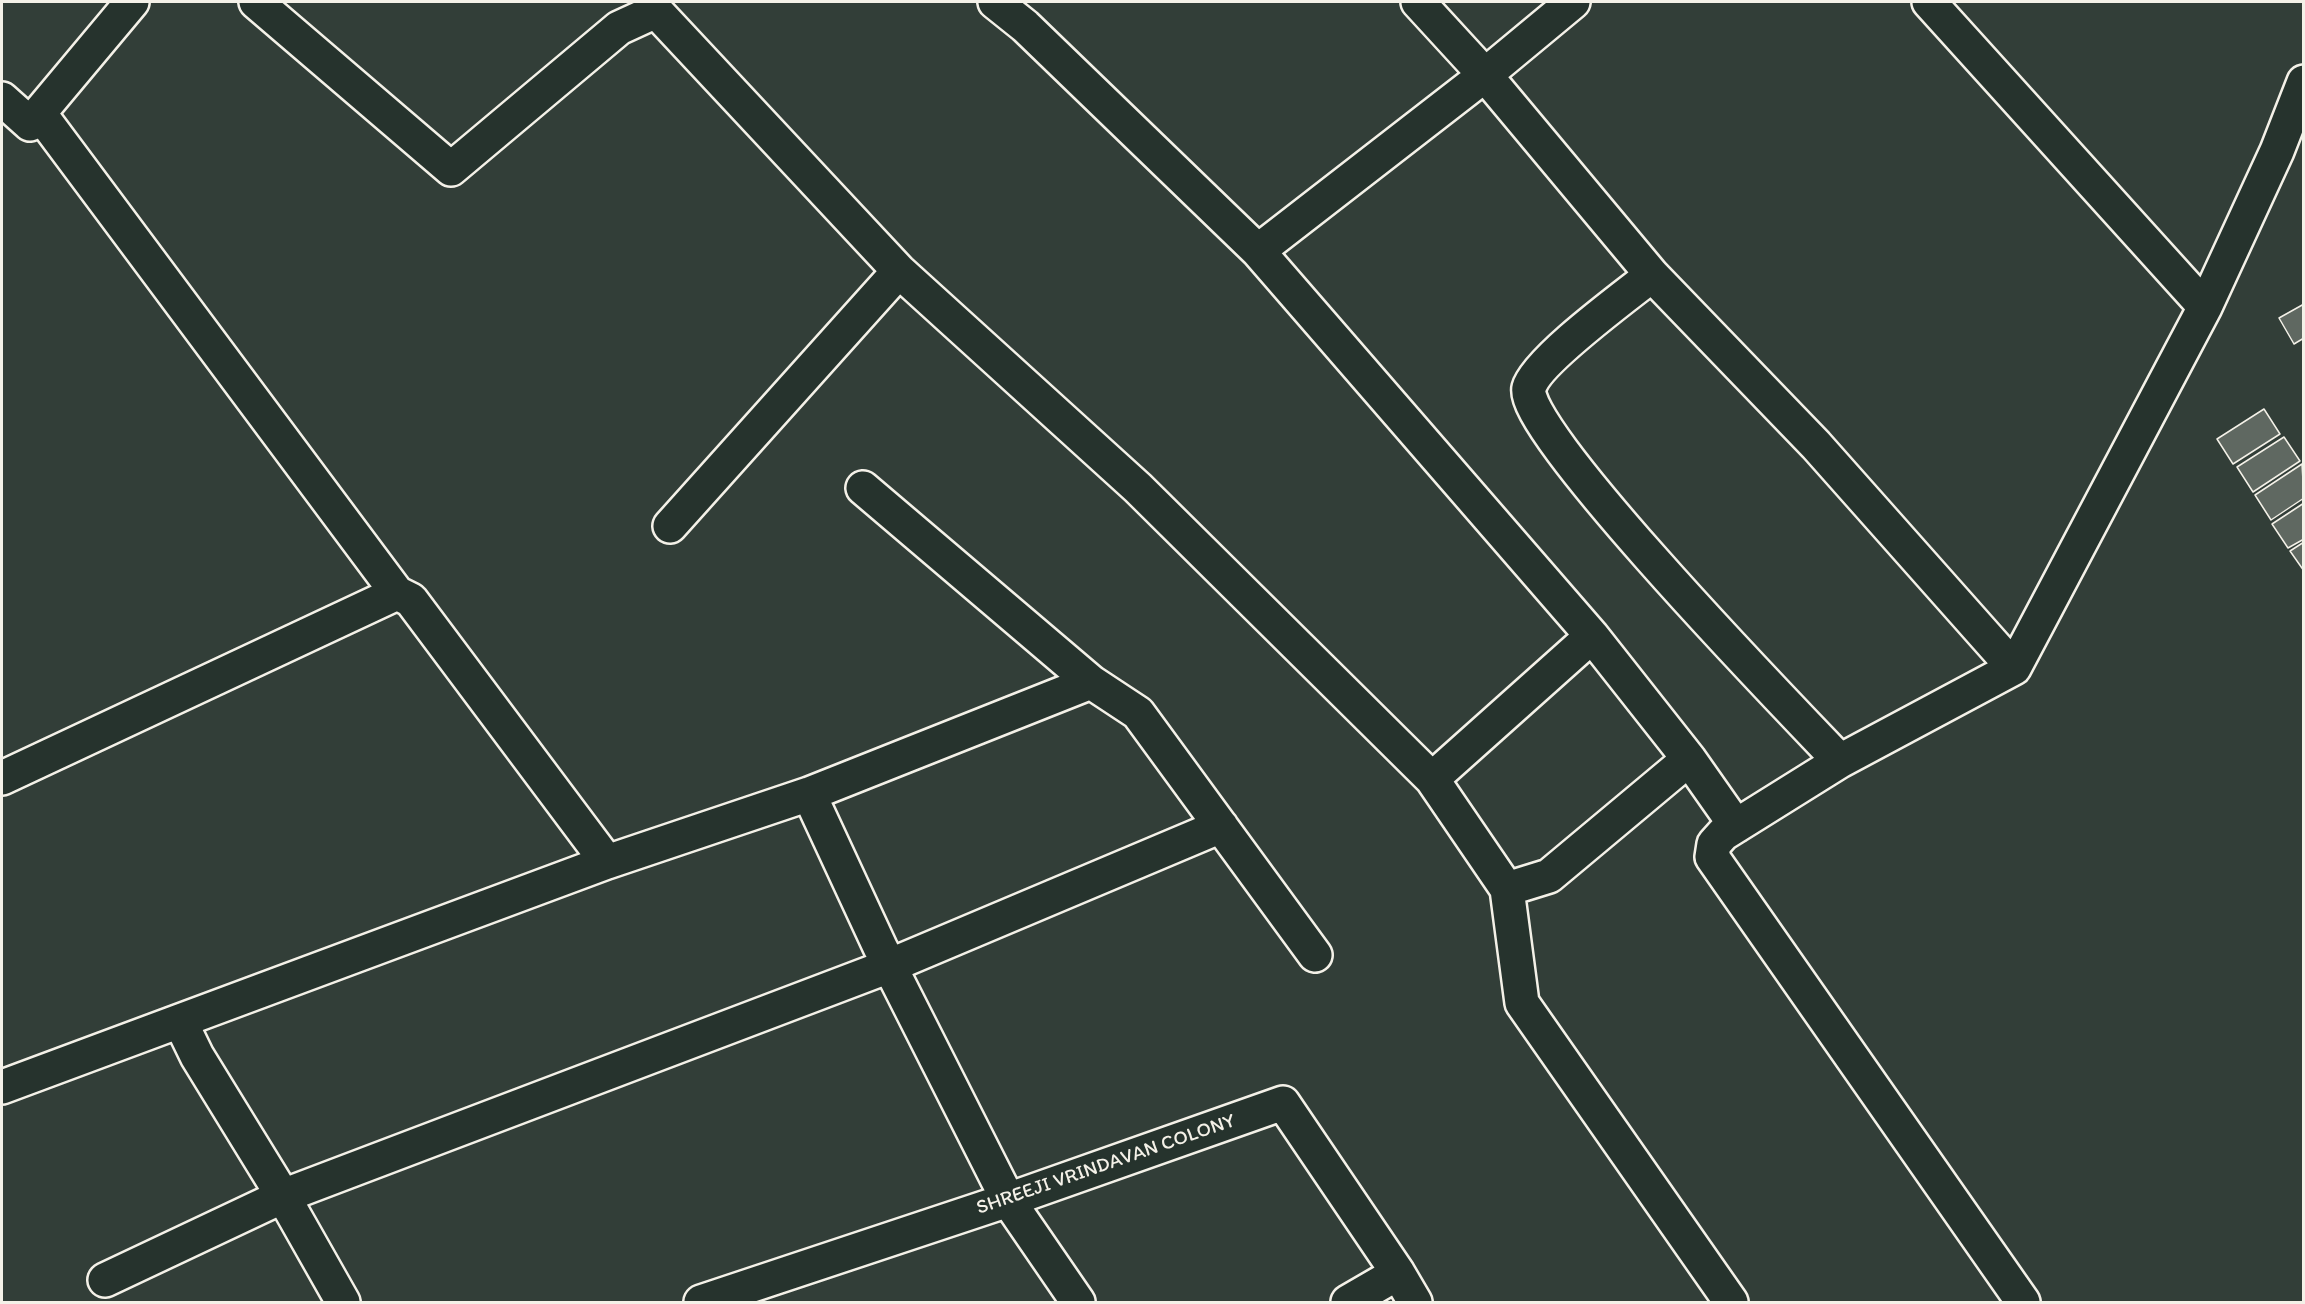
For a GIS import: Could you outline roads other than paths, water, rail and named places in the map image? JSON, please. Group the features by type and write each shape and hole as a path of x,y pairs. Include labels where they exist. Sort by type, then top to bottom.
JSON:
{"street":[{"path":"30,124 132,2"},
{"path":"256,2 451,169 619,27 656,11 899,271 1138,488 1432,779 1507,889 1522,1002 1731,1302"},
{"path":"995,2 1025,26 1258,250 1592,636 1689,759 1736,826"},
{"path":"1418,2 1485,75 1652,275 1816,446 2014,668"},
{"path":"1258,250 1485,75 1573,2"},
{"path":"1929,2 2205,307"},
{"path":"2023,1302 1712,856 1714,844 1736,826 1840,761 2014,668 2205,307 2290,156 2304,82"},
{"path":"2,99 30,124"},
{"path":"30,124 40,114 397,593 411,600 607,862"},
{"path":"670,526 899,271"},
{"path":"1652,275 1545,364 1529,386 1528,399 1568,459 1700,614 1840,761"},
{"path":"863,488 1091,682 1138,713 1315,956"},
{"path":"2,778 397,593"},
{"path":"1432,779 1592,636"},
{"path":"2,1087 607,862 810,794 1091,682"},
{"path":"1507,889 1549,876 1689,759"},
{"path":"810,794 890,966 1008,1200 1078,1302"},
{"path":"105,1280 283,1196 890,966 1221,826"},
{"path":"180,1021 197,1056 283,1196 343,1302"},
{"name":"SHREEJI VRINDAVAN COLONY","path":"701,1302 1008,1200 1283,1103 1398,1272 1415,1302"},
{"path":"1348,1302 1398,1272"}]}
